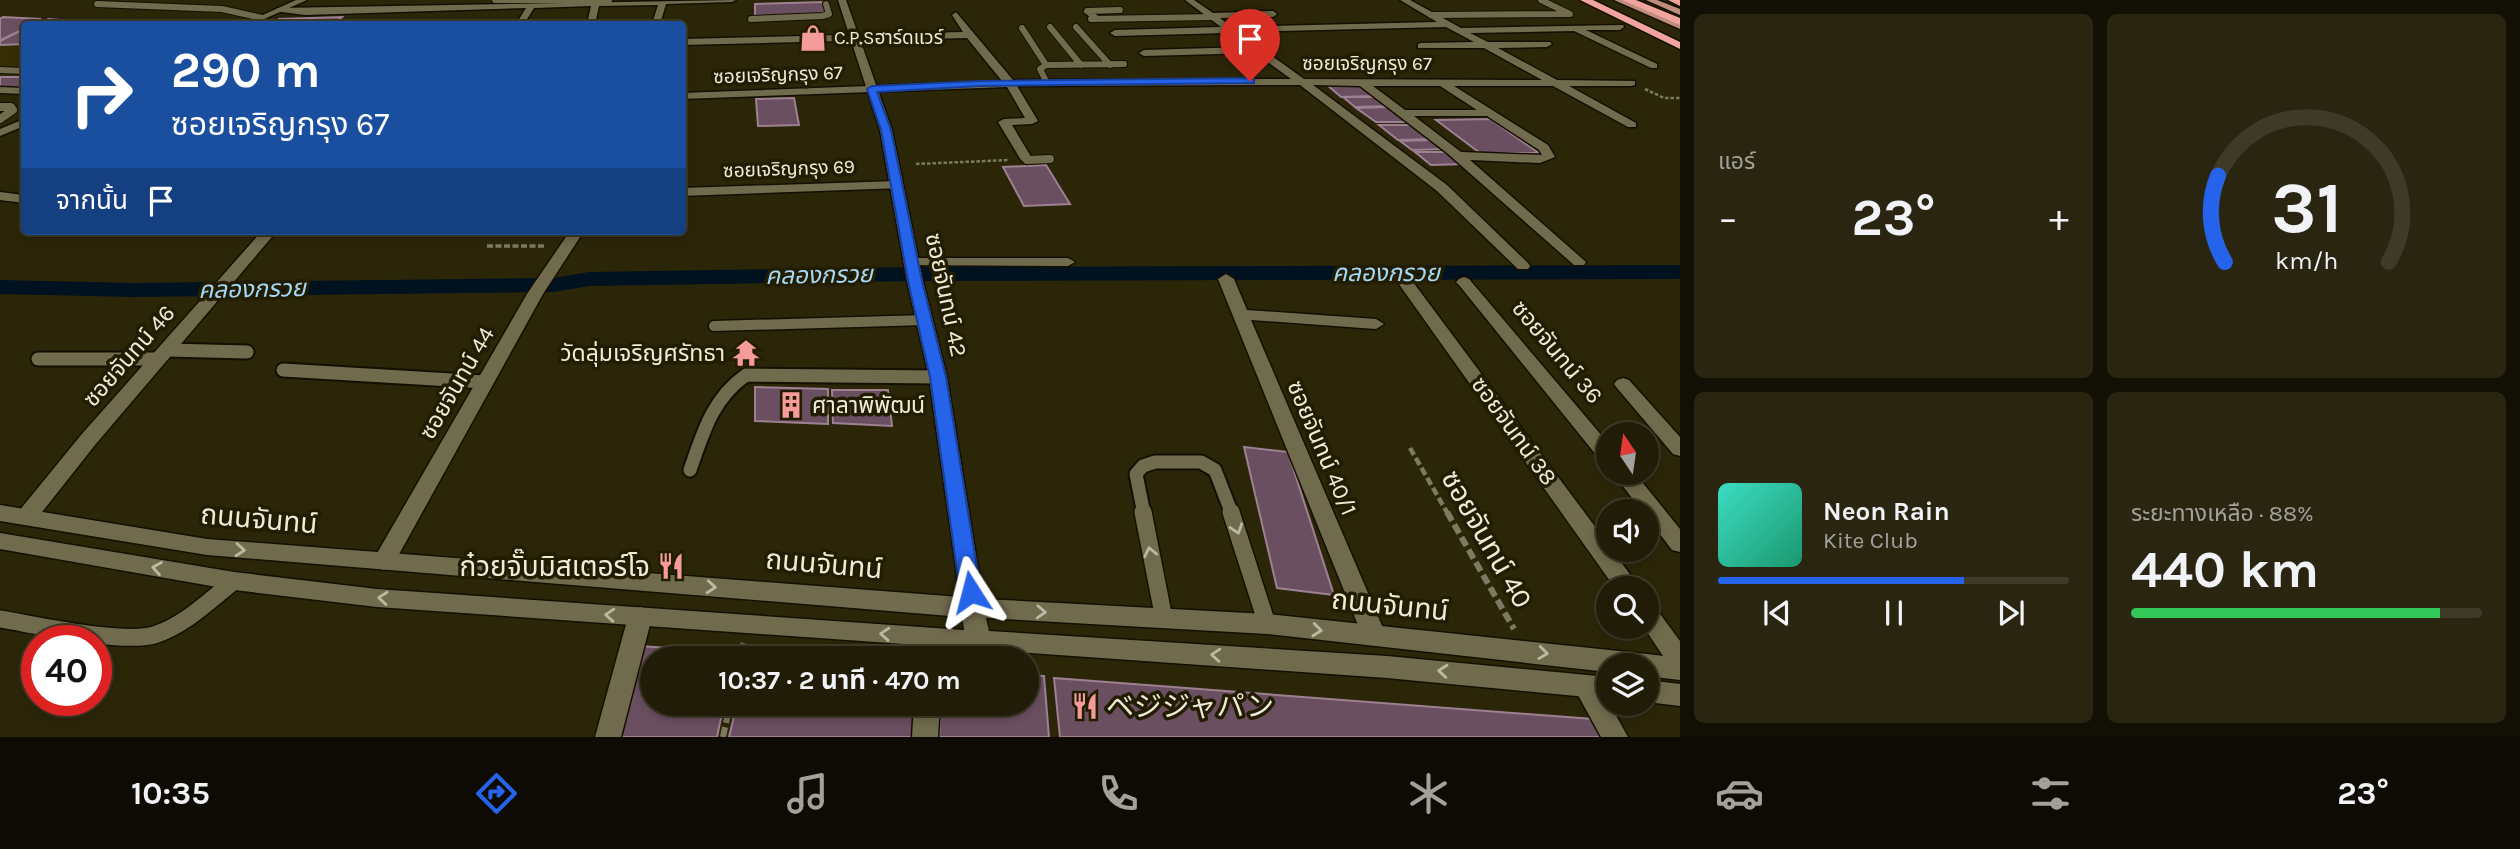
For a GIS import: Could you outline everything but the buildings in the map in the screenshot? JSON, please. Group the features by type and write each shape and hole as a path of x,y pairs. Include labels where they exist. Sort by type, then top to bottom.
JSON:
{"highway":[{"path":"1585,0 1680,46"},
{"path":"1606,0 1678,28"},
{"path":"1627,0 1678,28"},
{"path":"1648,0 1680,13"},
{"path":"1673,0 1680,3"}],"main road":[{"path":"1618,0 1678,28"}],"street":[{"path":"254,21 303,0"},
{"path":"278,11 467,4 732,0"},
{"path":"1189,0 1372,132 1442,188 1524,267"},
{"path":"1404,0 1632,125"},
{"path":"657,21 663,1"},
{"path":"593,21 604,2"},
{"name":"ซอยจันทน์ 42","path":"842,2 886,130 938,377 978,641"},
{"path":"456,18 467,4"},
{"path":"522,21 532,5"},
{"path":"1213,17 1272,14"},
{"path":"956,15 969,35 1010,83 1032,121 1004,122 1027,160"},
{"path":"1115,33 1449,24"},
{"path":"1460,30 1619,27"},
{"path":"1575,28 1654,66"},
{"path":"686,42 969,35"},
{"path":"1421,46 1547,44"},
{"path":"1144,52 1259,50"},
{"path":"1434,56 1507,56"},
{"path":"1360,81 1458,156 1579,262"},
{"name":"ซอยเจริญกรุง 67","path":"686,96 1047,82 1631,83"},
{"path":"1441,82 1544,148 1549,157 1458,156"},
{"path":"0,90 21,91"},
{"path":"1405,113 1490,113"},
{"path":"1,128 21,123"},
{"name":"ซอยเจริญกรุง 69","path":"686,192 897,185"},
{"path":"0,196 21,197"},
{"name":"ซอยจันทน์ 46","path":"1,542 27,516 267,235"},
{"name":"ซอยจันทน์ 44","path":"384,561 535,294 574,235"},
{"path":"914,269 1068,262"},
{"name":"ซอยจันทน์ 38","path":"1399,273 1619,576"},
{"name":"ซอยจันทน์ 40/1","path":"1226,279 1374,635"},
{"name":"ซอยจันทน์ 36","path":"1464,282 1596,442"},
{"path":"1240,314 1376,324"},
{"path":"1623,384 1680,449"},
{"path":"1632,485 1680,544"},
{"name":"ถนนจันทน์","path":"0,513 207,547 973,608 1267,625 1596,659"},
{"path":"1,542 234,581 377,598 640,617 912,646"},
{"path":"608,737 640,617"},
{"path":"1659,631 1680,660"},
{"path":"944,646 978,641 1387,667 1596,687"},
{"name":"ถนนจันทน์","path":"1659,667 1680,669"},
{"path":"1659,692 1680,695"},
{"path":"925,737 926,716"},
{"path":"1607,716 1615,737"}],"lane":[{"path":"495,0 604,2"},
{"path":"1431,15 1570,14 1541,0"},
{"path":"751,19 822,16 829,14 825,4 842,2"},
{"path":"97,4 222,9 262,18"},
{"path":"1129,16 1117,9 1087,11 1093,19 1129,16 1160,19 1213,17"},
{"path":"1050,27 1081,65"},
{"path":"1076,27 1110,65"},
{"path":"1022,28 1046,65"},
{"path":"1047,82 1040,69 1046,65 1124,64"},
{"path":"0,70 21,71"},
{"path":"0,107 11,107 13,110 1,128"},
{"path":"1027,160 1049,159"},
{"path":"714,326 926,320"},
{"path":"38,359 247,352"},
{"path":"283,370 485,382"},
{"path":"690,470 713,404 734,382 746,375 938,377"},
{"path":"1164,619 1136,474 1143,467 1155,462 1201,463 1215,470 1223,486 1267,625"},
{"path":"0,619 130,636 153,636 178,622 234,581"}],"path":[{"path":"1631,83 1664,98 1680,98"},
{"path":"916,164 1027,160"},
{"path":"487,246 556,246"},
{"name":"ซอยจันทน์ 40","path":"1410,448 1527,651"},
{"path":"723,737 727,716"}],"shaded area":[{"path":"0,17 75,21 21,21 21,88 0,88"}],"waterway":[{"name":"คลองกรวย","path":"0,287 134,290 554,285 589,279 917,274 1680,272"}],"place":[{"name":"C.P.Sฮาร์ดแวร์","path":"813,38"},
{"name":"วัดลุ่มเจริญศรัทธา","path":"746,353"},
{"name":"ศาลาพิพัฒน์","path":"791,405"},
{"name":"ก๋วยจั๊บมิสเตอร์โจ","path":"671,566"},
{"name":"ベジジャパン","path":"1085,706"}],"route":[{"path":"971,592 938,377 915,281 904,212 886,130 872,89 980,84 1250,81"}]}
